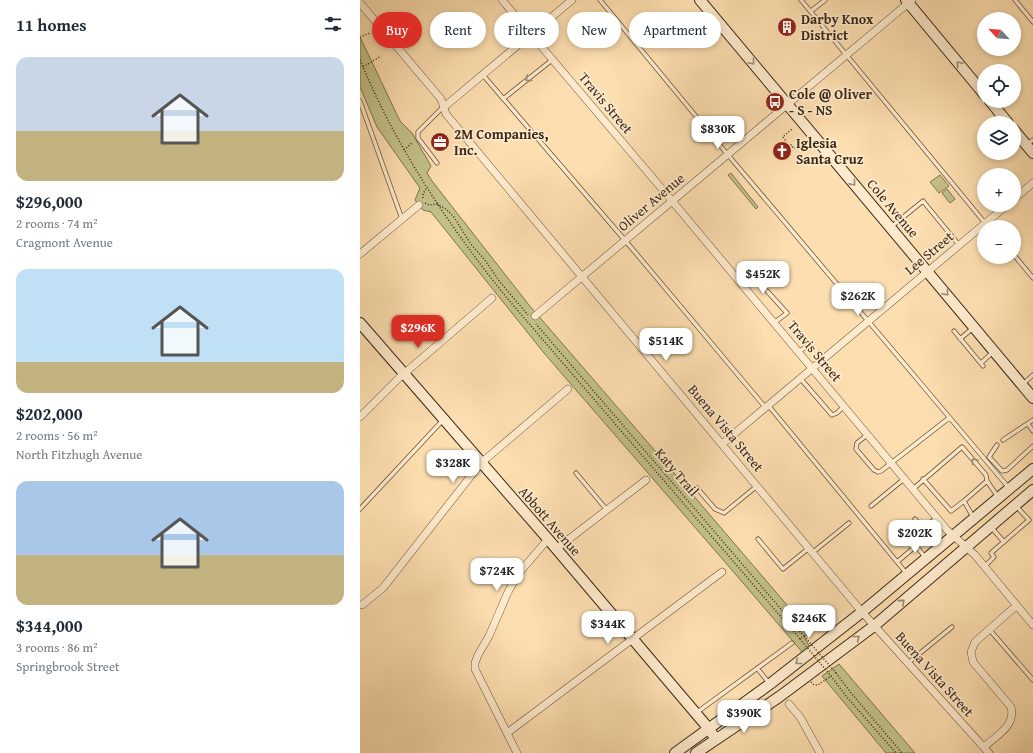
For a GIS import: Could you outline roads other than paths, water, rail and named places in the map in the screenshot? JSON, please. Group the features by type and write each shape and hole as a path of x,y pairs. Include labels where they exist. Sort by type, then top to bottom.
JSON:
{"street":[{"name":"Travis Street","path":"502,0 512,12"},
{"path":"558,12 572,0"},
{"name":"Cole Avenue","path":"700,0 1033,398"},
{"path":"909,1 977,85"},
{"name":"Oliver Avenue","path":"533,317 909,1"},
{"name":"Buena Vista Street","path":"360,3 441,99 446,114 810,551 874,626 987,750"},
{"path":"444,107 515,48"},
{"name":"Travis Street","path":"542,48 844,406 936,518 984,566 1033,625"},
{"path":"996,108 1002,116"},
{"path":"1021,137 1031,146"},
{"path":"1021,193 1033,183"},
{"path":"360,254 419,205"},
{"name":"Lee Street","path":"992,220 1000,212"},
{"name":"Lee Street","path":"722,444 959,245 977,232"},
{"path":"360,417 404,374 492,298"},
{"name":"Abbott Avenue","path":"362,328 548,539 696,713 716,739"},
{"path":"361,605 383,588 481,463 568,389"},
{"path":"675,753 770,684 862,612 1033,469"},
{"path":"556,549 646,480"},
{"path":"696,753 779,697 874,626 1033,490"},
{"path":"517,753 474,669 475,663 519,573 548,539"},
{"path":"507,733 722,572"},
{"path":"987,750 1007,727 1012,718 1011,707 972,662 971,652 975,642 1016,606"},
{"path":"770,684 779,697"},
{"path":"789,704 800,717 820,753"}],"lane":[{"path":"600,0 1010,489"},
{"path":"801,0 985,220"},
{"path":"811,11 824,0"},
{"path":"1015,0 1033,22"},
{"path":"503,99 552,60"},
{"path":"483,75 767,406 907,574"},
{"path":"360,102 402,219"},
{"path":"438,163 418,138 418,132 438,111 444,107"},
{"path":"891,227 923,200 959,245"},
{"path":"1021,263 1033,278"},
{"path":"767,291 787,313 774,323"},
{"path":"794,327 809,345 798,352"},
{"path":"960,339 974,327"},
{"path":"954,331 982,365 994,351"},
{"path":"1022,384 1033,375"},
{"path":"800,378 832,414 837,413 844,406"},
{"path":"867,434 857,443 856,449 874,470 878,472 949,418"},
{"path":"360,509 444,420"},
{"path":"1003,440 1033,420"},
{"path":"1028,424 1033,431"},
{"path":"996,445 989,457 1002,470 1007,470 1033,446"},
{"path":"912,489 962,447 986,475 987,481 999,498"},
{"path":"576,473 607,510"},
{"path":"871,506 904,479"},
{"path":"923,479 951,511 987,481"},
{"path":"697,488 715,509 724,513 757,486"},
{"path":"964,501 974,519"},
{"path":"984,566 994,558 991,553 1029,520 1016,505"},
{"path":"897,562 929,535 916,518"},
{"path":"924,528 936,518"},
{"path":"758,539 783,569 849,523"},
{"path":"990,526 1004,542"},
{"path":"916,546 927,559"},
{"path":"908,663 952,627"},
{"path":"989,629 1033,680"},
{"path":"696,713 792,643"},
{"path":"757,668 770,684"}],"place":[{"name":"Darby Knox District","path":"787,27"},
{"name":"Cole @ Oliver - S - NS","path":"775,102"},
{"name":"2M Companies, Inc.","path":"440,142"},
{"name":"Iglesia Santa Cruz","path":"782,151"}]}
